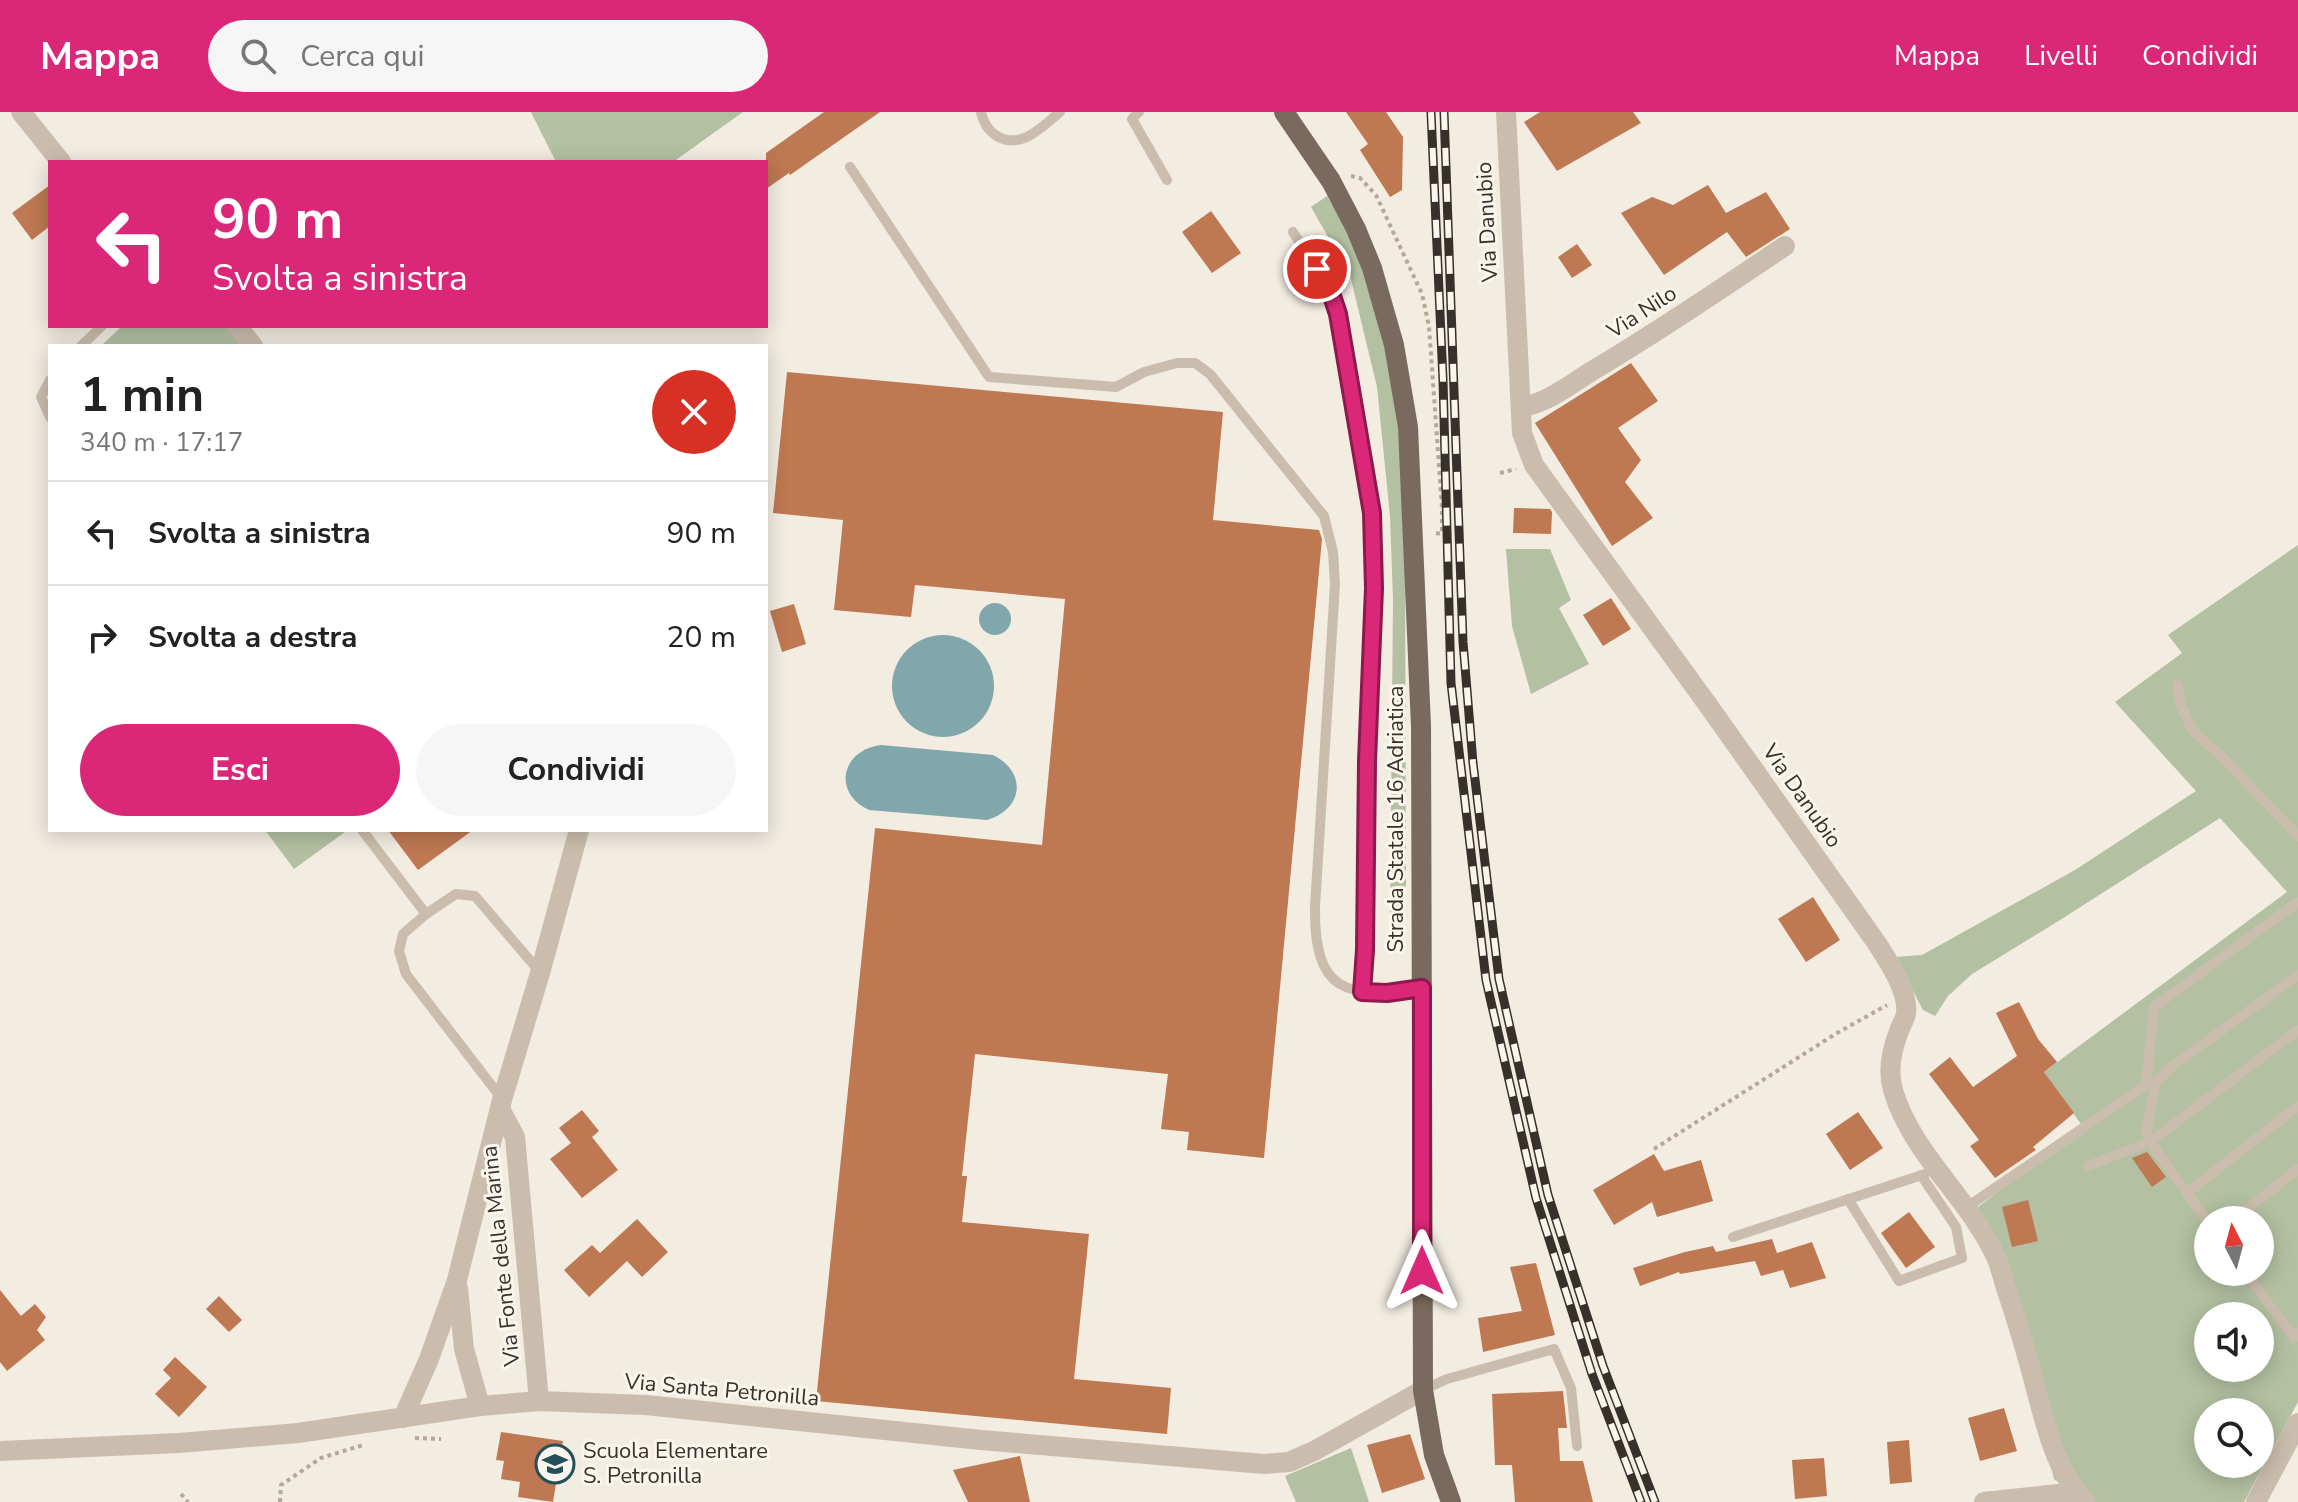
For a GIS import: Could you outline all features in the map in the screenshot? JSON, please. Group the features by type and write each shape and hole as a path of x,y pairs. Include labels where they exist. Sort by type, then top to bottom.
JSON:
{"main road":[{"name":"Strada Statale 16 Adriatica","path":"1284,112 1331,181 1363,245 1390,324 1404,400 1411,469 1421,726 1423,1390 1434,1455 1451,1502"}],"street":[{"path":"21,112 59,160"},
{"name":"Via Danubio","path":"1506,112 1522,433 1534,465 1876,942 1900,983 1904,997"},
{"name":"Via Nilo","path":"1521,407 1531,406 1566,387 1649,337 1785,246"},
{"path":"239,328 251,344"},
{"name":"Via Fonte della Marina","path":"404,1428 457,1280 501,1105 578,832"},
{"path":"1904,997 1906,1014 1894,1050 1890,1077 1893,1090 1930,1172 1967,1207 1998,1260 2017,1316 2051,1444 2081,1497 1984,1502"},
{"name":"Via Fonte della Marina","path":"501,1105 515,1137 539,1401"},
{"name":"Via Fonte della Marina","path":"457,1280 464,1349 480,1406"},
{"name":"Via Santa Petronilla","path":"0,1451 404,1428 480,1406 539,1401 646,1405 981,1440 1264,1464 1289,1462 1314,1451 1423,1390"},
{"path":"2256,1502 2298,1423"}],"lane":[{"path":"981,112 990,129 1004,140 1024,138 1060,112"},
{"path":"990,112 990,129"},
{"path":"1139,112 1132,119 1167,180"},
{"path":"850,167 989,377 1116,387 1144,372 1177,363 1195,363 1210,374 1324,516 1333,552 1335,584 1315,907 1316,945 1324,966 1339,984 1362,992 1387,993 1422,988"},
{"path":"1293,232 1329,287 1338,314 1372,513 1374,588 1362,992"},
{"path":"83,344 100,328"},
{"path":"48,384 41,397 48,413"},
{"path":"2178,685 2180,704 2193,731 2298,836"},
{"path":"364,832 426,914"},
{"path":"501,1105 406,974 399,951 403,934 456,894 475,896 540,973"},
{"path":"1967,1207 2146,1085 2154,1007 2298,902"},
{"path":"2196,1206 2146,1132 2156,1082 2170,1068 2298,975"},
{"path":"2088,1166 2150,1142 2298,1030"},
{"path":"2187,1193 2298,1106"},
{"path":"2251,1206 2298,1169"},
{"path":"1733,1237 1848,1199 1930,1172 1956,1227 1962,1258 1899,1281 1848,1199"},
{"path":"2255,1286 2294,1338 2298,1333"},
{"path":"1423,1390 1447,1379 1554,1349 1571,1388 1577,1446"}],"path":[{"path":"1654,1149 1837,1033 1904,997"},
{"path":"404,1428 441,1439"},
{"path":"280,1502 281,1485 321,1458 368,1444"},
{"path":"181,1494 188,1502"}],"green space":[{"path":"531,112 743,112 676,160 555,160"},
{"path":"1327,196 1350,234 1379,313 1399,418 1405,549 1406,889 1399,929 1390,929 1393,599 1390,516 1377,387 1350,275 1311,207"},
{"path":"120,328 234,328 246,344 103,344"},
{"path":"2298,545 2298,1402 2274,1446 2274,1398 2194,1398 2194,1478 2257,1478 2244,1502 2085,1502 2054,1479 2018,1323 1974,1210 2083,1127 2044,1072 2287,892 2220,818 1972,974 1948,996 1935,1016 1923,1010 1895,957 1922,955 2075,870 2196,791 2115,702 2182,653 2168,635"},
{"path":"1506,549 1550,549 1571,600 1559,608 1589,664 1531,694 1512,626"},
{"path":"266,832 345,832 294,869"},
{"path":"1351,1448 1369,1502 1296,1502 1285,1476"}],"water":[{"path":"995,603 1006,608 1011,619 1006,630 995,635 984,630 979,619 984,608"},
{"path":"943,635 963,639 979,650 990,666 994,686 990,706 979,722 963,733 943,737 923,733 907,722 896,706 892,686 896,666 907,650 923,639"},
{"path":"881,745 993,755 1012,771 1017,790 1014,799 999,815 987,820 869,810 857,803 850,793 846,773 857,755"}],"building":[{"path":"824,112 880,112 768,188 766,153"},
{"path":"1346,112 1386,112 1403,137 1402,190 1390,197 1360,150 1368,144"},
{"path":"1540,112 1633,112 1641,123 1557,171 1524,122"},
{"path":"1708,185 1726,213 1766,192 1790,229 1746,257 1727,232 1664,275 1621,213 1652,197 1673,205"},
{"path":"48,186 48,228 32,240 12,213"},
{"path":"1211,211 1241,253 1212,273 1182,232"},
{"path":"1577,244 1592,265 1572,278 1558,257"},
{"path":"1631,363 1658,401 1618,428 1641,460 1625,482 1653,518 1612,546 1535,423"},
{"path":"787,372 1223,412 1213,520 1319,530 1322,539 1264,1158 1187,1150 1189,1132 1161,1129 1168,1074 975,1054 962,1176 967,1176 962,1222 1089,1234 1074,1379 1171,1388 1167,1434 816,1401 875,828 1042,845 1065,599 915,585 911,617 834,610 843,520 773,513"},
{"path":"1514,508 1550,509 1551,534 1513,533"},
{"path":"1611,598 1631,629 1603,646 1583,615"},
{"path":"794,604 806,644 782,652 770,611"},
{"path":"390,832 470,832 418,870"},
{"path":"1813,897 1840,940 1806,962 1778,919"},
{"path":"2019,1002 2038,1039 2057,1062 2044,1072 2074,1113 2033,1147 2036,1150 1995,1178 1970,1146 1979,1140 1929,1074 1950,1057 1973,1087 2017,1056 1996,1013"},
{"path":"582,1110 599,1131 592,1137 618,1170 582,1198 550,1159 571,1143 559,1128"},
{"path":"1858,1112 1883,1148 1850,1170 1826,1134"},
{"path":"2147,1152 2166,1177 2152,1187 2132,1158"},
{"path":"1654,1154 1664,1171 1701,1160 1713,1201 1657,1217 1652,1202 1614,1225 1593,1190"},
{"path":"2028,1200 2038,1241 2012,1247 2002,1207"},
{"path":"1909,1212 1935,1247 1906,1268 1881,1233"},
{"path":"637,1219 668,1252 642,1277 627,1261 589,1297 564,1270 592,1245 600,1253"},
{"path":"1772,1239 1777,1253 1812,1242 1826,1278 1790,1288 1783,1270 1761,1276 1755,1261 1679,1272 1640,1286 1633,1268 1713,1246 1716,1252"},
{"path":"1536,1263 1555,1335 1483,1352 1478,1318 1522,1311 1510,1267"},
{"path":"0,1290 21,1316 35,1304 46,1317 37,1330 45,1340 7,1371 0,1362"},
{"path":"219,1296 242,1320 229,1332 206,1309"},
{"path":"175,1357 207,1387 179,1417 155,1394 171,1378 163,1370"},
{"path":"1563,1391 1567,1428 1558,1428 1560,1461 1583,1461 1593,1502 1515,1502 1512,1465 1495,1465 1492,1394"},
{"path":"2004,1408 2017,1451 1980,1461 1968,1418"},
{"path":"501,1432 563,1441 553,1502 518,1497 520,1482 501,1479 504,1461 496,1460"},
{"path":"1410,1434 1425,1479 1382,1493 1367,1445"},
{"path":"1909,1440 1912,1482 1890,1484 1887,1442"},
{"path":"1020,1456 1030,1502 968,1502 953,1470"},
{"path":"1824,1458 1827,1496 1795,1499 1792,1460"}],"railway":[{"path":"1431,112 1443,380 1451,683 1486,980 1536,1198 1592,1374 1641,1502"},
{"path":"1444,112 1463,642 1473,763 1499,979 1548,1195 1603,1366 1655,1502"}],"place":[{"name":"Scuola Elementare S. Petronilla","path":"555,1464"}],"route":[{"path":"1317,269 1329,287 1338,314 1372,513 1374,588 1362,992 1387,993 1422,988 1422,1271"}]}
